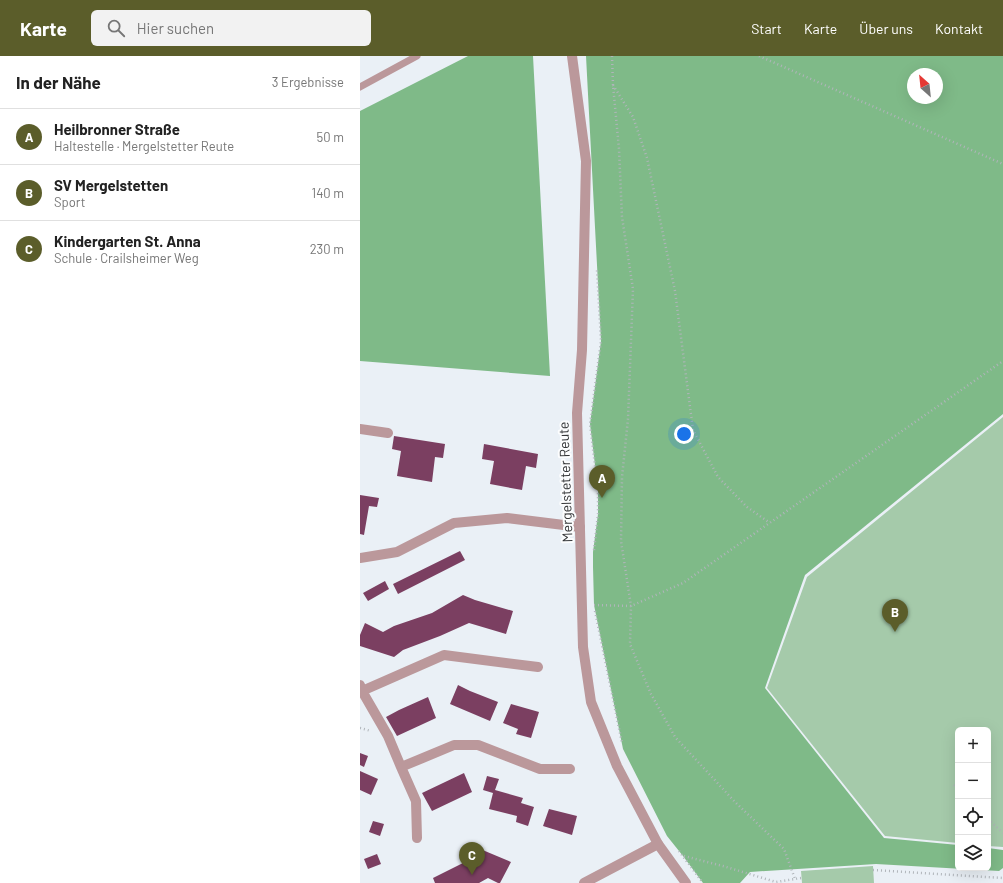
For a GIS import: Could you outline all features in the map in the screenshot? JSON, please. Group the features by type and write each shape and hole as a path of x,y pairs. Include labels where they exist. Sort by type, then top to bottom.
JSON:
{"street":[{"name":"Mergelstetter Reute","path":"572,56 586,161 582,350 577,413 583,647 591,702 617,766 658,844 686,883"},
{"path":"360,429 388,433"},
{"path":"360,558 397,552 454,523 507,518 580,527"},
{"path":"417,838 416,801 388,736 361,688 444,655 538,667"},
{"path":"401,767 454,745 478,744 540,769 570,769"},
{"path":"584,883 658,844"}],"lane":[{"path":"360,87 417,56"}],"path":[{"path":"612,56 612,85 619,150 622,217 633,290 628,419 622,477 621,541 630,606 630,644 651,694 675,737 735,802 784,849 795,879"},
{"path":"759,56 1003,164"},
{"path":"612,85 633,117 648,158 675,291 693,430 718,477 747,507 770,522"},
{"path":"593,552 598,514 598,490 590,424 601,342 597,270"},
{"path":"623,749 594,604 630,606 683,583 1003,360"},
{"path":"991,822 1003,833"},
{"path":"675,846 703,883"},
{"path":"683,856 724,866 766,882 801,878"},
{"path":"873,870 1003,878"}],"green space":[{"path":"468,56 533,56 550,376 360,361 360,111"},
{"path":"586,56 1003,56 1003,414 805,575 765,688 884,838 955,845 955,868 876,864 750,872 740,883 703,883 667,836 623,749 594,605 593,552 598,514 598,490 590,424 601,341"},
{"path":"1003,417 1003,847 991,846 991,727 955,727 955,843 885,836 767,688 807,577"},
{"path":"991,848 1003,850 1003,868 999,871 991,871"},
{"path":"873,866 874,883 802,883 801,871"}],"building":[{"path":"394,436 445,444 443,458 435,457 432,482 397,476 401,451 392,449"},
{"path":"484,444 538,454 536,468 526,466 522,490 490,484 494,461 482,459"},
{"path":"360,495 379,498 377,507 369,506 364,535 360,534"},
{"path":"460,551 465,560 398,594 393,584"},
{"path":"385,581 389,589 368,601 363,593"},
{"path":"463,595 513,611 506,634 469,623 403,650 394,657 360,646 360,635 365,623 383,632 394,626 432,613"},
{"path":"458,685 498,702 490,721 450,704"},
{"path":"428,697 436,718 397,736 386,717"},
{"path":"511,704 539,712 531,738 516,734 518,729 503,723"},
{"path":"360,753 368,756 364,767 360,765"},
{"path":"360,771 378,779 371,795 360,790"},
{"path":"464,773 472,792 432,811 422,793"},
{"path":"487,776 499,779 495,790 523,798 521,803 534,807 528,826 516,822 517,816 489,809 493,793 483,790"},
{"path":"549,809 577,816 572,835 543,826"},
{"path":"373,821 384,824 380,836 369,832"},
{"path":"473,846 511,862 500,883 488,878 479,883 435,883 433,878 467,861"},
{"path":"377,854 381,864 368,869 364,859"}],"place":[{"name":"Heilbronner Straße","path":"602,498"},
{"name":"SV Mergelstetten","path":"895,632"},
{"name":"Kindergarten St. Anna","path":"472,875"}]}
